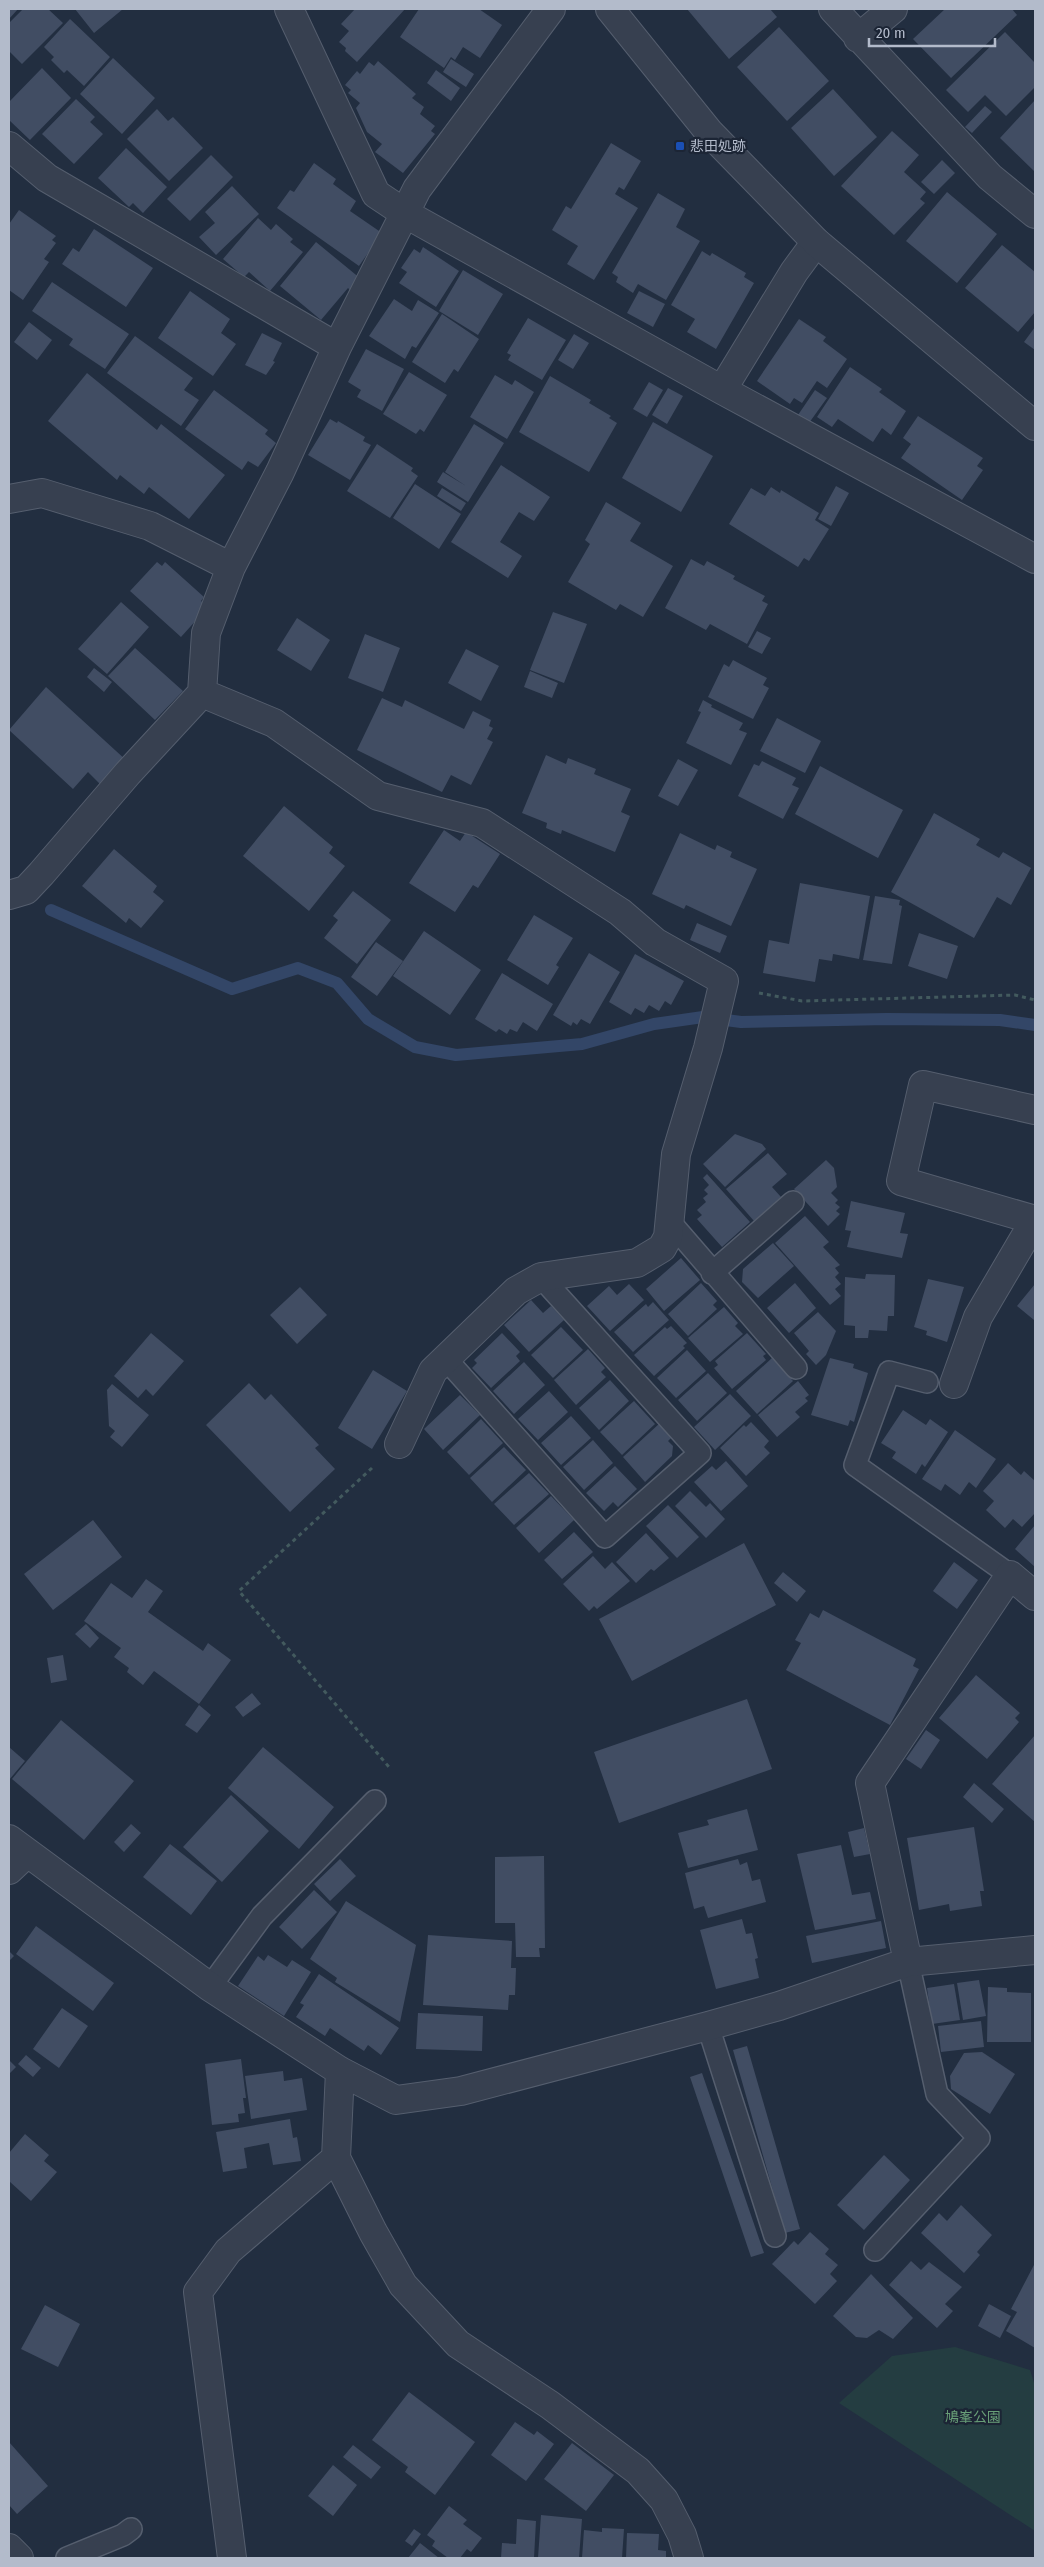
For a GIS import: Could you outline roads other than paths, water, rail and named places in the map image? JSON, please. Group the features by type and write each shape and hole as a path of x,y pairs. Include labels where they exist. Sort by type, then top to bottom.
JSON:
{"street":[{"path":"289,9 376,194 406,214 722,390 1035,559"},
{"path":"9,895 26,890 139,760 202,693 206,633 231,567 280,472 337,346 406,214 417,189 551,9"},
{"path":"610,9 709,132 816,242 1035,426"},
{"path":"833,9 858,38 990,177 1035,214"},
{"path":"858,38 893,9"},
{"path":"9,146 47,178 337,346"},
{"path":"722,390 794,272 816,242"},
{"path":"9,499 42,493 141,523 231,567"},
{"path":"202,693 274,723 378,796 482,823 620,912 655,942 724,981 708,1048 676,1154 668,1237 662,1248 637,1263 541,1277 516,1291 433,1371 399,1444"},
{"path":"940,1383 1035,1220 901,1182 923,1085 1035,1110"},
{"path":"908,1962 870,1784 1010,1575 1035,1596"},
{"path":"14,1854 210,1986 340,2070 396,2100 461,2091 708,2026 779,2006 908,1962 1035,1950"},
{"path":"340,2070 336,2158 373,2232 403,2285 458,2344 550,2405 638,2471 664,2500 682,2534 689,2558"},
{"path":"232,2558 198,2292 228,2251 336,2158"},
{"path":"9,2548 19,2558"}],"lane":[{"path":"712,1273 793,1202"},
{"path":"670,1222 712,1273 796,1368"},
{"path":"445,1358 605,1537 700,1453 541,1277"},
{"path":"940,1383 889,1372 855,1465 1010,1575"},
{"path":"210,1986 262,1916 375,1801"},
{"path":"875,2250 979,2138 937,2094 908,1962"},
{"path":"708,2026 775,2236"},
{"path":"67,2558 123,2535 131,2528"}],"waterway":[{"path":"51,910 232,989 298,968 337,983 368,1019 415,1047 456,1055 582,1044 654,1024 703,1017 741,1022 887,1019 1000,1020 1035,1025"}],"place":[{"name":"悲田処跡","path":"680,146"}],"park label":[{"name":"鳩峯公園","path":"973,2417"}]}
